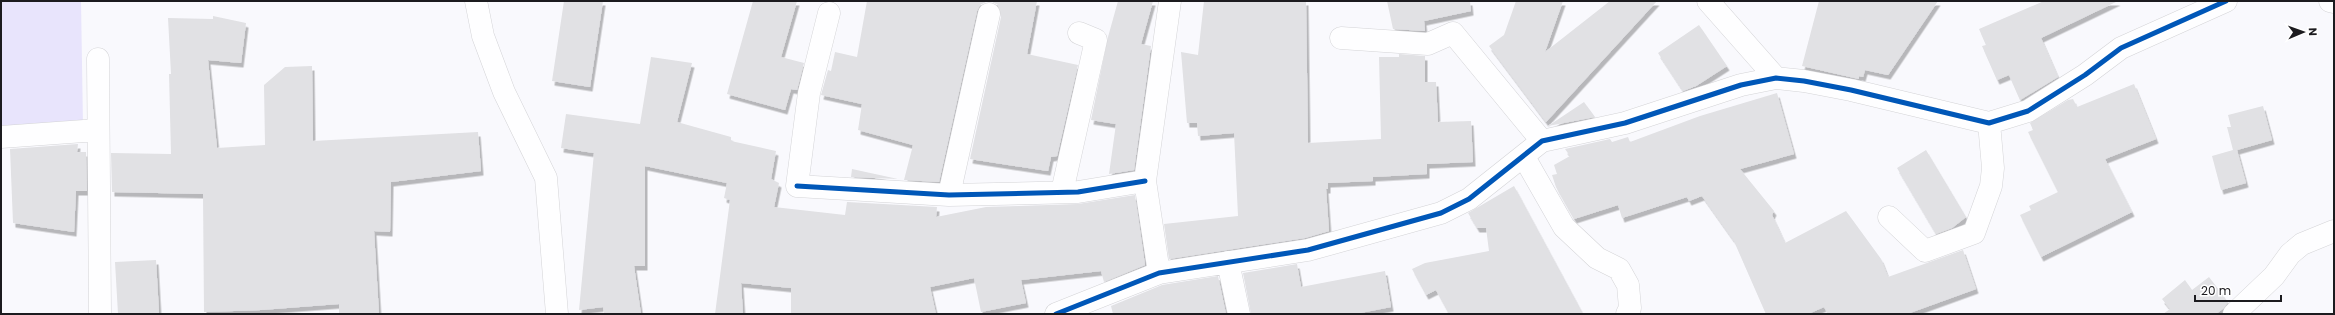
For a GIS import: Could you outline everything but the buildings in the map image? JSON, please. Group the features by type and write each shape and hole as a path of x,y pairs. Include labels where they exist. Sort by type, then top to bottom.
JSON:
{"street":[{"path":"476,1 483,36 504,92 546,178 557,314"},
{"path":"1159,272 1145,181 1170,1"},
{"path":"1708,1 1776,78"},
{"path":"1056,314 1159,272 1308,250 1441,213 1469,198 1524,157 1542,141 1625,123 1741,85 1776,78 1804,81 1851,90 1989,123 2028,111 2085,75 2122,48 2226,1"},
{"path":"2330,1 2334,2"},
{"path":"828,13 809,93 797,186 949,195 1062,192 1145,181"},
{"path":"949,195 989,14"},
{"path":"1341,38 1428,44 1454,33 1542,141"},
{"path":"1062,192 1096,40 1079,34"},
{"path":"98,59 100,314"},
{"path":"1889,218 1925,251 1974,233 1991,186 1993,168 1989,123"},
{"path":"1,137 98,130"},
{"path":"1524,157 1564,227 1597,258 1619,269 1628,285 1630,308 1627,314"},
{"path":"2234,314 2274,276 2290,254 2302,244 2334,230"},
{"path":"1228,262 1239,314"}],"shaded area":[{"path":"1,1 81,1 83,126 1,127"}],"cycle path":[{"path":"1056,314 1159,273 1308,250 1441,213 1469,199 1542,141 1625,123 1741,85 1776,78 1804,81 1851,90 1989,123 2028,111 2085,75 2121,48 2226,1"},
{"path":"797,186 949,195 1078,192 1145,181"}]}
